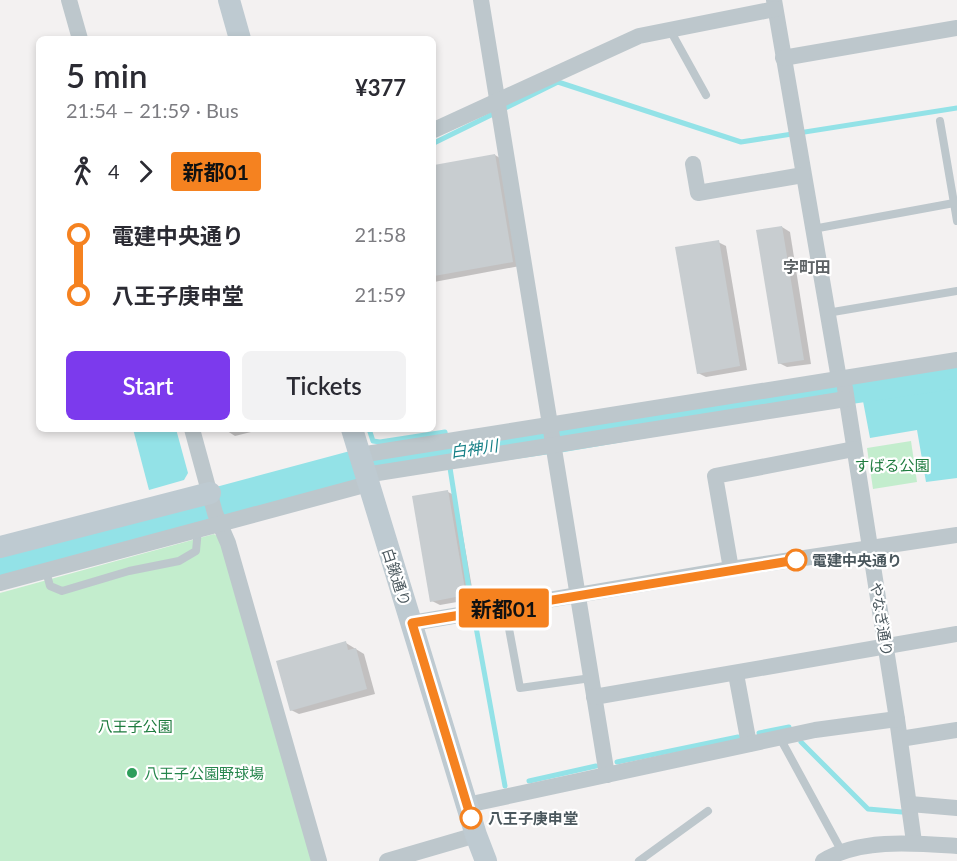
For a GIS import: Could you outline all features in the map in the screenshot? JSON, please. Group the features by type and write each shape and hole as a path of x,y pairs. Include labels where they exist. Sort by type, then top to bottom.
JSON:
{"street":[{"path":"69,0 79,36"},
{"path":"229,0 239,36"},
{"path":"481,0 552,445 608,775"},
{"path":"436,129 639,36 774,5"},
{"name":"やなぎ通り","path":"774,5 827,313 846,398 886,645 914,842"},
{"path":"783,58 957,28"},
{"path":"693,164 698,193 803,175"},
{"path":"0,547 214,507 363,469 550,426 957,360"},
{"path":"363,469 552,445 846,398"},
{"path":"193,432 319,861"},
{"name":"白鍬通り","path":"353,432 476,835 486,861"},
{"path":"731,569 715,476 854,449"},
{"path":"0,583 198,530 214,507"},
{"path":"412,623 731,569 871,550 957,535"},
{"path":"594,696 736,674 886,645 957,634"},
{"path":"736,674 749,744"},
{"path":"467,806 815,730 897,719"},
{"path":"900,739 957,730"},
{"path":"910,804 957,808"},
{"path":"387,861 476,835"},
{"path":"823,861 841,850 914,842 957,846"}],"lane":[{"path":"670,30 706,95"},
{"path":"940,121 957,221"},
{"path":"813,229 954,203"},
{"path":"827,313 957,291"},
{"path":"46,571 50,586 62,591 129,571 179,561 196,551 198,530"},
{"path":"505,607 520,688 591,678"},
{"path":"780,738 841,850"},
{"path":"639,861 708,811"}],"green space":[{"name":"すばる公園","path":"911,441 917,482 873,489 867,448"},
{"name":"八王子公園","path":"214,534 223,541 312,861 0,861 0,593"}],"water":[{"path":"957,386 957,478 926,482 917,430 870,438 863,401"},
{"path":"134,432 177,432 188,473 184,480 149,490"}],"building":[{"path":"495,154 513,262 436,276 436,165"},
{"path":"782,226 804,360 778,364 756,230"},
{"path":"719,240 740,366 697,374 675,247"},
{"path":"448,490 466,595 430,602 412,496"},
{"path":"346,641 348,650 356,648 367,689 290,711 276,661"}],"waterway":[{"path":"436,142 558,82 741,142 957,108"},
{"name":"白神川","path":"0,562 373,462 560,436 813,393 957,372"},
{"path":"370,432 373,441 380,442 445,432 446,436"},
{"path":"450,468 471,602"},
{"path":"476,627 505,786"},
{"path":"759,733 789,727"},
{"path":"617,762 738,737"},
{"path":"801,742 868,809 902,812"},
{"path":"529,781 596,766"}],"bus line":[{"name":"新都01","path":"471,818 412,623 796,560"}],"place":[{"name":"電建中央通り","path":"796,560"},
{"name":"八王子公園野球場","path":"132,773"},
{"name":"八王子庚申堂","path":"471,818"}],"district":[{"name":"字町田","path":"807,266"}]}
